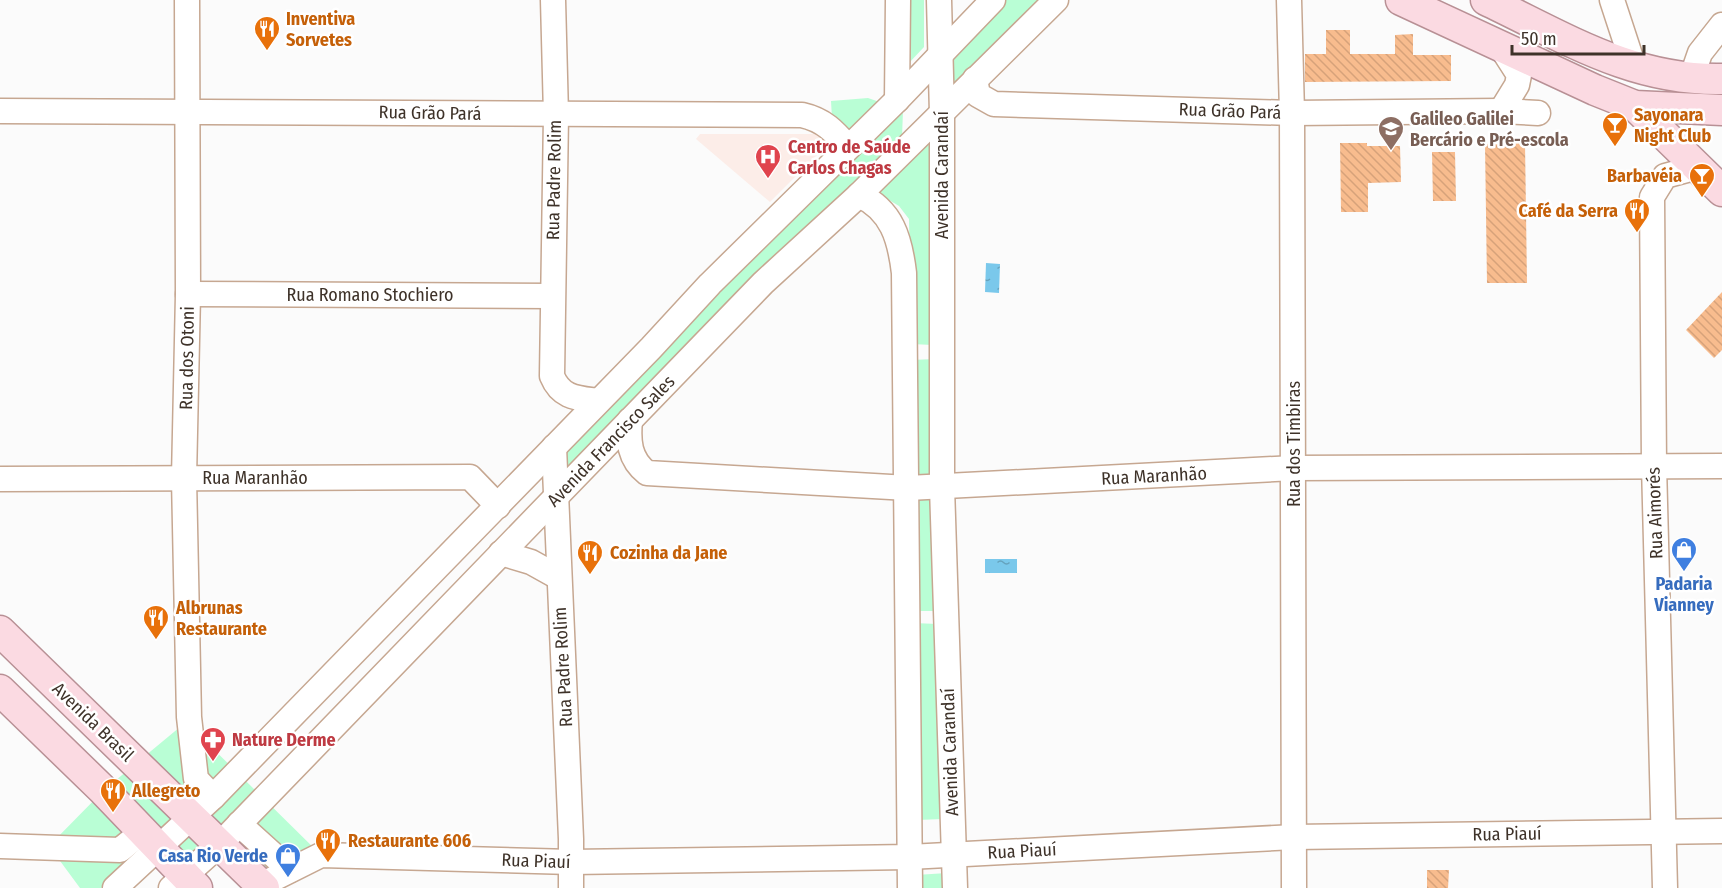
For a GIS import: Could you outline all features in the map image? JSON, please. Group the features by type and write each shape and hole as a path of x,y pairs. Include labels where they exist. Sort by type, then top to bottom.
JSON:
{"main road":[{"path":"1401,0 1635,106 1722,191"},
{"path":"1486,0 1597,53 1642,71 1691,79 1722,79"},
{"path":"1691,79 1711,110 1722,135"},
{"path":"1635,106 1711,110"},
{"name":"Avenida Brasil","path":"0,631 182,810 229,835 262,887"},
{"path":"0,690 139,849 184,884"}],"street":[{"name":"Rua dos Otoni","path":"187,0 188,294 184,478 189,717 196,779"},
{"name":"Rua Padre Rolim","path":"553,0 556,115 551,363 557,387 565,394 598,401"},
{"path":"897,100 898,0"},
{"name":"Avenida Carandaí","path":"939,0 942,114 942,487 955,888"},
{"name":"Avenida Francisco Sales","path":"115,888 139,849 182,810 213,797 738,257 897,100 993,0"},
{"name":"Avenida Francisco Sales","path":"184,884 763,284 859,195 1056,0"},
{"name":"Rua dos Timbiras","path":"1289,0 1294,468 1294,888"},
{"path":"1597,53 1614,8"},
{"path":"1614,8 1631,58 1642,71"},
{"path":"1691,79 1700,53 1722,25"},
{"path":"1501,47 1519,75 1517,85 1501,111"},
{"path":"904,150 923,113 940,54"},
{"name":"Rua Grão Pará","path":"975,79 978,95 994,104 1292,113 1501,111 1538,113"},
{"name":"Rua Grão Pará","path":"0,111 187,110 556,115 802,115 819,119 834,130 848,147"},
{"name":"Rua Aimorés","path":"1665,888 1653,465 1652,197 1665,176 1698,167"},
{"path":"859,195 873,201 886,213 901,251 904,273 908,488 910,888"},
{"path":"738,257 763,284"},
{"name":"Rua Romano Stochiero","path":"188,294 552,296"},
{"path":"904,350 943,351"},
{"name":"Rua Maranhão","path":"630,420 628,438 632,454 637,466 647,473 908,488 1294,468 1722,466"},
{"name":"Rua Padre Rolim","path":"554,447 571,888"},
{"name":"Rua Maranhão","path":"0,479 470,477 498,506"},
{"path":"501,553 531,562 558,577"},
{"path":"907,616 945,616"},
{"path":"182,810 196,779 213,797"},
{"name":"Rua Piauí","path":"290,870 321,855 571,862 909,857 1294,837 1722,831"},
{"path":"229,835 290,870 262,887"},
{"path":"0,846 139,849"}],"shaded area":[{"name":"Centro de Saúde Carlos Chagas","path":"700,134 829,134 832,140 770,202 696,139"}],"green space":[{"path":"908,0 924,0 924,47 909,63"},
{"path":"1005,0 1041,0 952,88 952,53"},
{"path":"868,98 903,110 902,138 562,481 562,450 860,146 832,118 831,101"},
{"path":"935,133 933,345 911,344 909,219 899,206 874,191"},
{"path":"936,359 939,482 913,482 910,360"},
{"path":"937,492 939,611 913,611 914,494"},
{"path":"913,623 938,624 943,819 917,820"},
{"path":"186,722 321,855 276,888 217,846 185,871 154,838 101,888 80,888 49,846 104,790"},
{"path":"947,873 947,888 916,888 916,875"}],"water":[{"path":"986,263 1000,264 999,293 985,292"},
{"path":"985,559 1017,559 1017,573 985,573"}],"building":[{"path":"1326,30 1350,30 1350,54 1395,54 1395,35 1413,34 1413,55 1451,55 1451,81 1305,82 1305,54 1326,54"},
{"path":"1340,143 1400,146 1401,182 1368,183 1368,212 1341,212"},
{"path":"1525,143 1527,283 1487,283 1485,144"},
{"path":"1432,152 1455,152 1456,201 1433,201"},
{"path":"1722,292 1722,350 1714,358 1686,330"},
{"path":"1427,870 1449,870 1448,888 1427,888"}],"place":[{"name":"Inventiva Sorvetes","path":"267,52"},
{"name":"Sayonara Night Club","path":"1615,148"},
{"name":"Galileo Galilei Bercário e Pré-escola","path":"1391,152"},
{"name":"Centro de Saúde Carlos Chagas","path":"768,180"},
{"name":"Barbavéia","path":"1702,199"},
{"name":"Café da Serra","path":"1637,234"},
{"name":"Padaria Vianney","path":"1684,573"},
{"name":"Cozinha da Jane","path":"590,576"},
{"name":"Albrunas Restaurante","path":"156,641"},
{"name":"Nature Derme","path":"213,763"},
{"name":"Allegreto","path":"113,814"},
{"name":"Restaurante 606","path":"328,864"},
{"name":"Casa Rio Verde","path":"288,879"}]}
